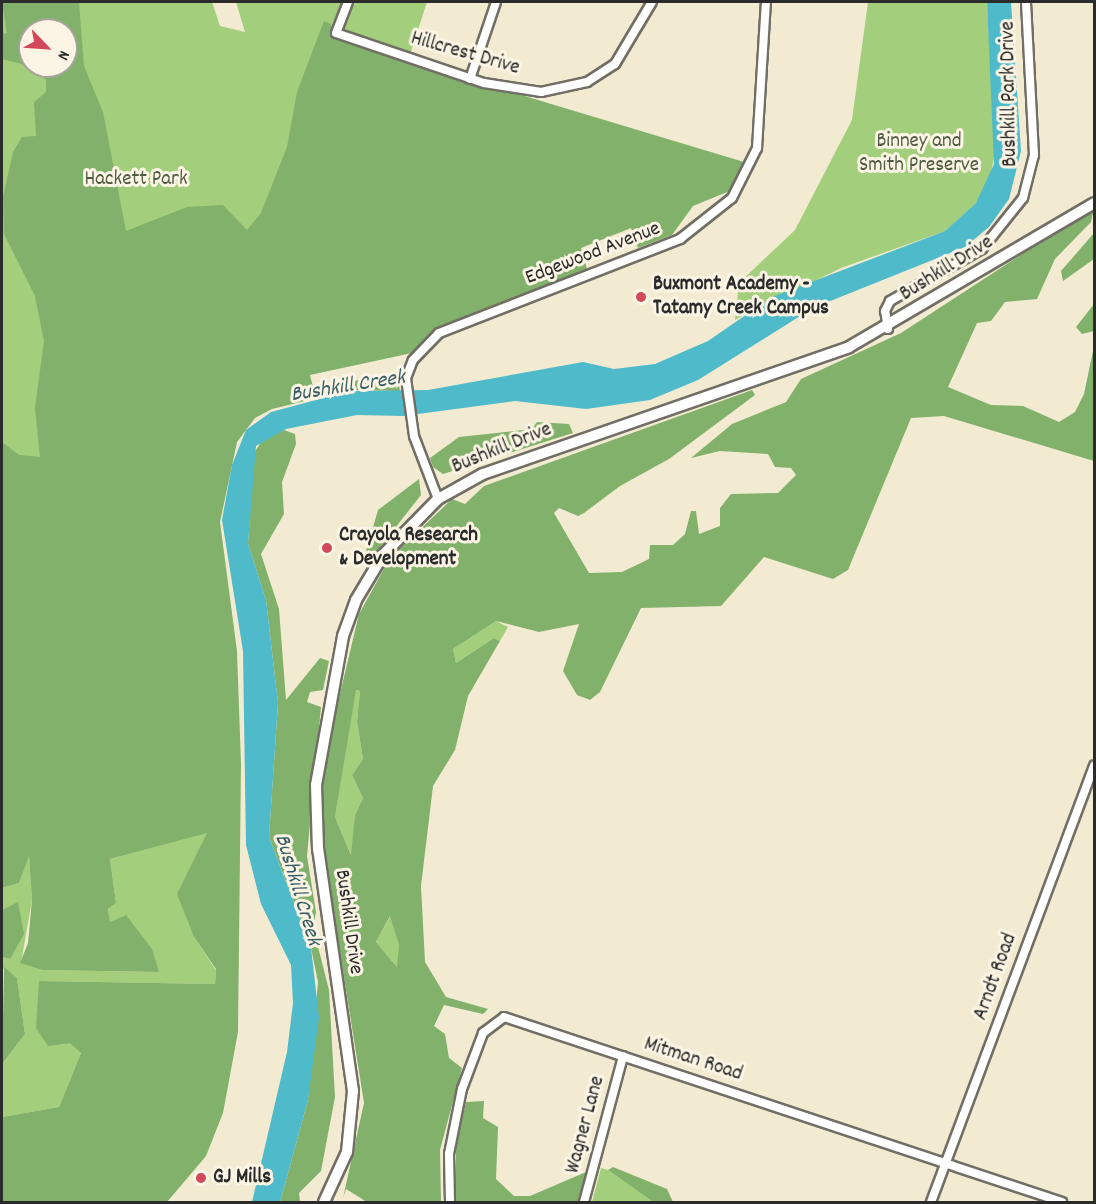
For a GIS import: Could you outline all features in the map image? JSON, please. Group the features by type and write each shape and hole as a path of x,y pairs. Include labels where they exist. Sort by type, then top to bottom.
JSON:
{"main road":[{"name":"Bushkill Drive","path":"324,1203 347,1152 353,1091 318,849 316,785 339,651 356,600 393,542 438,499 496,469 821,358 888,328 1095,203"}],"street":[{"name":"Hillcrest Drive","path":"348,2 336,33 470,79 541,92 587,82 615,64 632,44 652,2"},
{"path":"470,79 496,2"},
{"name":"Edgewood Avenue","path":"438,499 418,454 406,378 418,351 439,333 680,239 732,198 758,148 766,2"},
{"name":"Bushkill Park Drive","path":"888,328 885,311 890,301 982,249 1023,198 1034,155 1026,2"},
{"name":"Arndt Road","path":"931,1203 1095,765"},
{"name":"Mitman Road","path":"450,1203 449,1154 456,1111 473,1053 490,1024 504,1017 518,1019 947,1163 1041,1199 1062,1203"},
{"name":"Wagner Lane","path":"584,1203 623,1056"}],"green space":[{"name":"Hackett Park","path":"2,2 212,2 220,26 245,32 236,2 427,2 408,61 326,52 206,378 2,627"},
{"path":"2,2 79,2 84,66 103,112 126,231 187,207 223,205 247,230 261,213 287,147 297,92 324,21 331,24 332,34 408,61 744,162 732,190 693,206 672,235 638,248 631,228 581,248 587,269 439,327 412,353 310,375 314,391 379,375 380,382 398,379 400,391 350,390 272,409 255,418 237,442 220,522 237,651 241,764 238,1032 223,1113 206,1156 167,1202 2,1202 2,1117 59,1107 81,1053 70,1043 48,1046 36,1028 39,981 215,984 216,969 194,937 177,894 207,833 110,859 116,903 108,909 110,922 126,915 152,949 159,972 42,970 20,963 28,943 32,900 29,856 19,883 2,888 2,442 19,455 40,457 35,408 44,341 35,296 4,234 3,197 13,152 22,137 36,136 34,102 46,92 46,80 44,78 78,78 78,18 18,18 18,63 2,59 2,34 7,33"},
{"name":"Binney and Smith Preserve","path":"868,2 987,2 995,151 990,179 976,203 945,231 841,268 735,320 739,283 795,230 852,120"},
{"path":"1088,211 1093,213 1091,222 1055,259 1037,299 1005,302 991,321 977,323 948,387 991,405 1023,406 1059,422 1075,412 1084,394 1094,346 1094,461 944,416 911,418 848,570 833,579 764,557 721,606 641,608 600,692 590,700 577,695 563,671 579,624 539,632 496,621 453,649 456,663 494,638 500,641 468,696 455,750 433,786 421,886 425,962 446,997 488,1009 483,1014 444,1005 434,1026 445,1034 449,1058 462,1068 440,1150 441,1202 367,1202 346,1189 343,1198 364,1103 319,820 328,744 359,614 390,558 452,499 465,504 484,486 752,390 755,395 669,459 620,486 584,513 578,516 559,508 554,513 589,573 622,572 649,559 650,545 673,545 685,534 691,511 696,511 699,534 720,526 720,508 731,494 778,493 796,475 791,468 775,467 768,454 720,451 691,458 732,424 786,402 801,379 901,333","holes":["356,690 360,691 357,722 363,759 352,775 363,798 355,815 351,855 335,817","390,916 399,945 397,967 376,942"]},
{"path":"1094,233 1094,259 1063,281 1061,271"},
{"path":"1094,304 1094,331 1082,334 1076,327"},
{"path":"537,422 569,424 573,433 443,474 433,467 430,458 459,437 532,429"},
{"path":"284,430 295,434 296,444 282,482 284,514 261,554 279,609 286,700 320,658 329,661 323,690 310,692 307,702 321,707 307,856 316,912 313,927 329,990 335,1097 321,1171 299,1193 300,1202 280,1202 308,1100 318,982 311,948 269,837 278,703 266,600 248,544 254,453 263,439"},
{"path":"419,479 421,495 370,560 364,558 378,510"},
{"path":"496,621 508,627 500,641 494,638 456,663 453,649"},
{"path":"355,690 360,691 357,722 363,759 352,775 363,798 355,815 352,857 335,817"},
{"path":"208,832 195,860 194,937 216,970 215,984 39,981 81,1053 59,1107 2,1117 2,1064 25,1034 17,978 2,968 2,957 10,959 18,903 2,910 2,888 19,883 29,854 32,900 21,963 42,970 159,972 110,922 108,909 116,903 110,859"},
{"path":"18,902 24,934 10,959 2,957 2,910"},
{"path":"391,915 399,945 398,968 376,942"},
{"path":"4,967 17,978 25,1034 2,1064"},
{"path":"484,1101 483,1118 498,1127 496,1179 514,1196 530,1196 586,1172 578,1202 456,1202 456,1146 466,1102"},
{"path":"613,1167 667,1189 673,1202 653,1202 608,1170"},
{"path":"601,1168 608,1170 653,1202 592,1202"}],"water":[{"path":"987,2 1011,2 1021,151 1009,199 989,227 965,247 813,308 698,380 650,400 586,409 515,401 403,416 357,415 286,429 256,446 248,544 266,600 278,703 269,837 311,948 319,1017 308,1100 280,1202 252,1202 287,1052 293,1003 291,965 261,904 246,845 243,651 222,520 232,465 246,430 271,412 350,391 428,390 583,362 614,369 655,364 708,341 772,297 945,231 976,203 994,164"}],"place":[{"name":"Buxmont Academy - Tatamy Creek Campus","path":"641,297"},
{"name":"Crayola Research & Development","path":"327,548"},
{"name":"GJ Mills","path":"201,1178"}],"water label":[{"name":"Bushkill Creek","path":"348,387"},
{"name":"Bushkill Creek","path":"297,890"}]}
